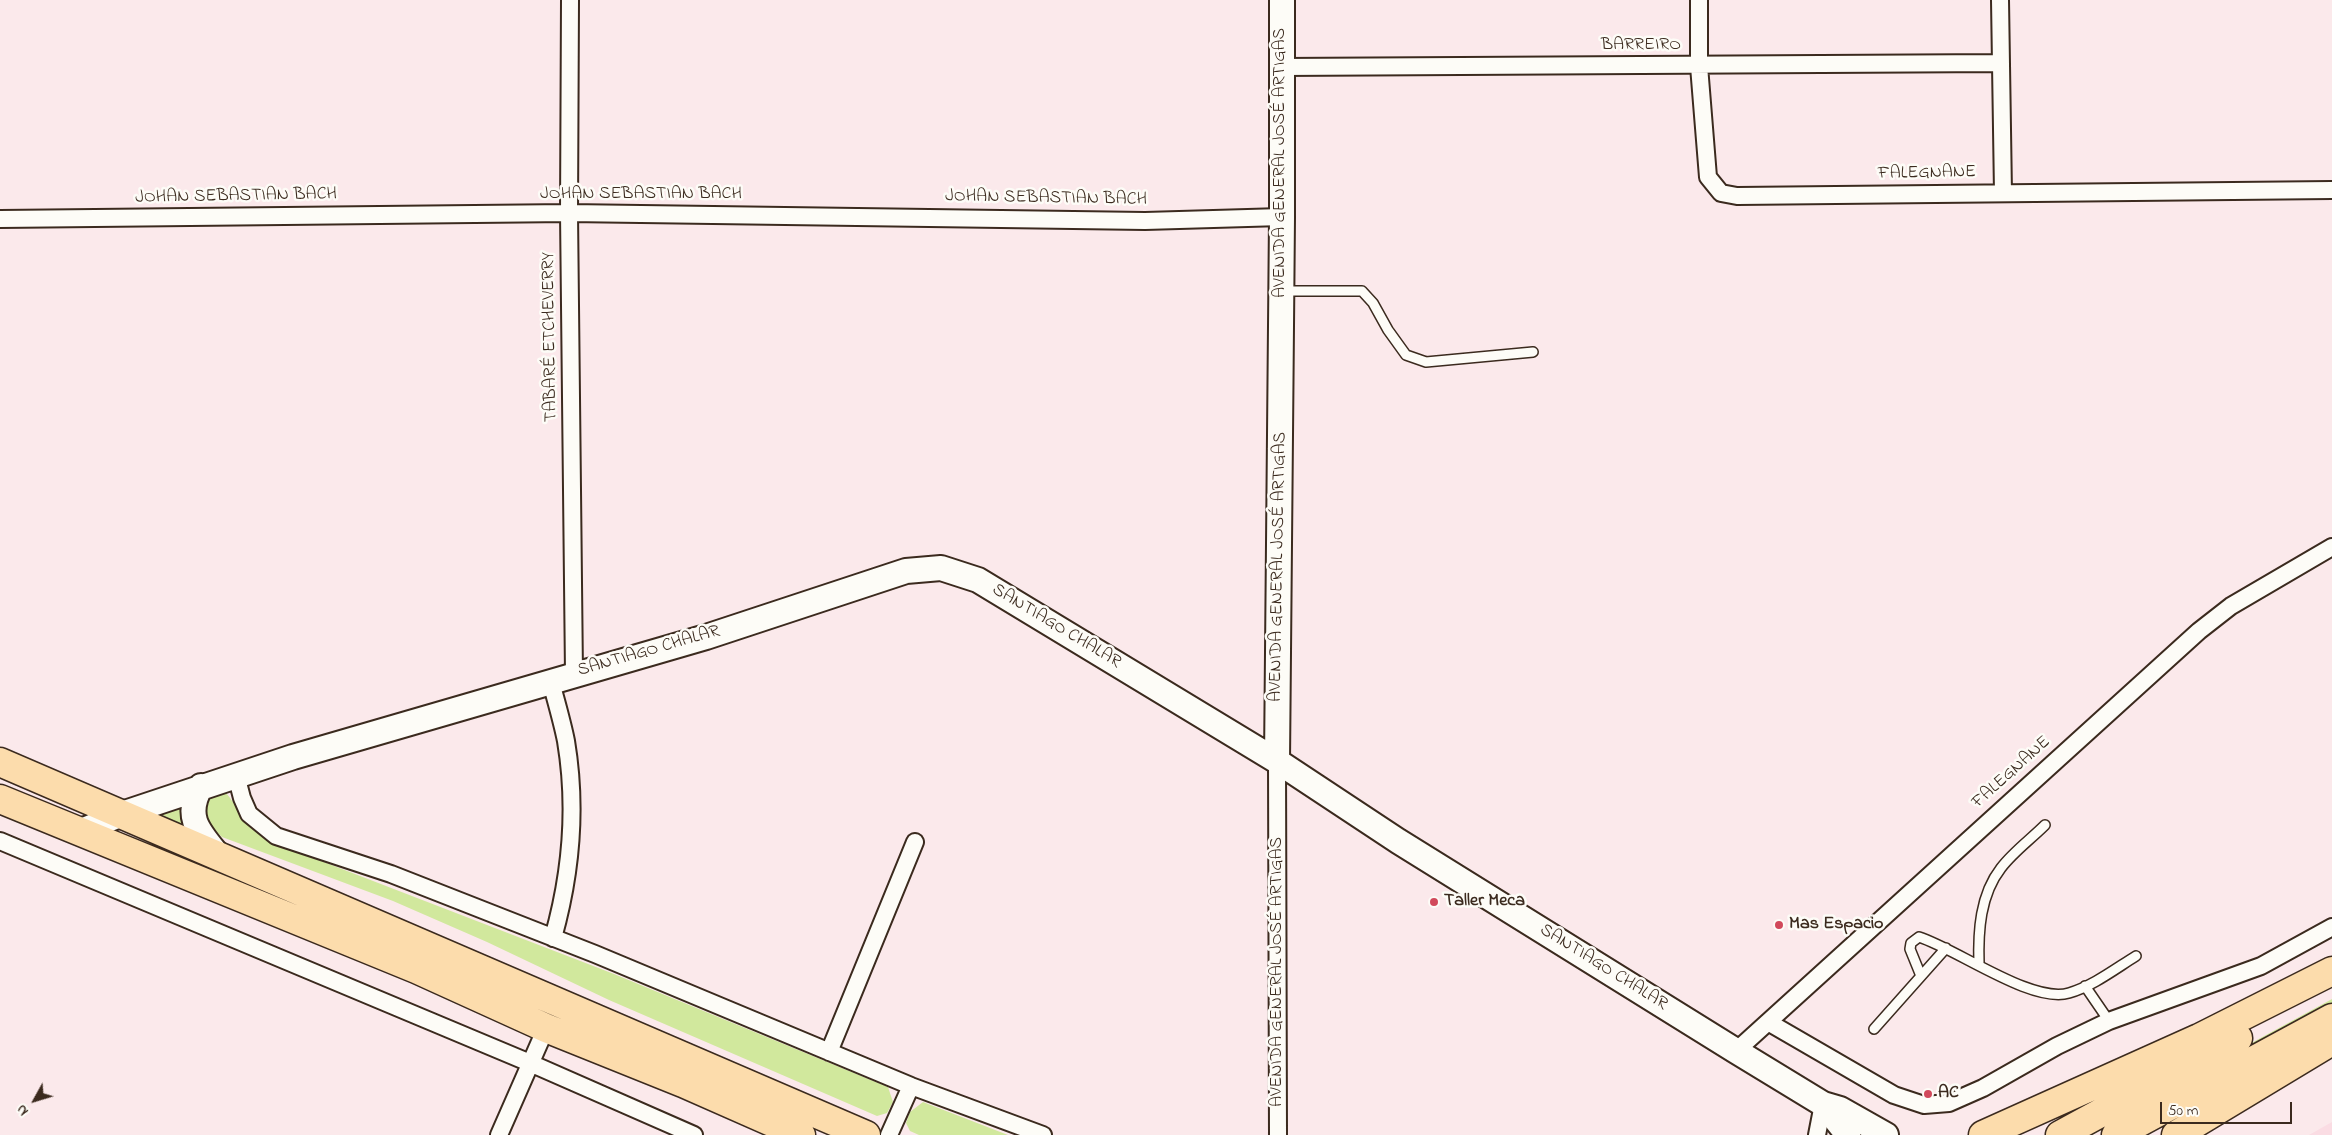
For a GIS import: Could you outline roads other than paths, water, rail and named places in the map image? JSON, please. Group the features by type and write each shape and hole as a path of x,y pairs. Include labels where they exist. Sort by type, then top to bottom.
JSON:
{"highway":[{"path":"0,762 866,1135"},
{"path":"0,799 416,969 546,1028 683,1083 801,1135"},
{"path":"1983,1135 2199,1038 2332,971"},
{"path":"2060,1135 2332,988"},
{"path":"2116,1135 2332,1018"},
{"path":"2176,1135 2332,1041"}],"street":[{"name":"TABARÉ ETCHEVERRY","path":"570,0 569,213 574,674"},
{"name":"AVENIDA GENERAL JOSÉ ARTIGAS","path":"1278,1135 1277,761 1282,0"},
{"name":"FALEGNANE","path":"1699,0 1699,66 1708,177 1721,193 1737,196 2332,190"},
{"path":"2000,0 2003,193"},
{"name":"BARREIRO","path":"1281,67 2001,63"},
{"name":"JOHAN SEBASTIAN BACH","path":"0,219 569,213 1145,221 1282,216"},
{"name":"FALEGNANE","path":"1736,1051 2199,630 2231,606 2332,547"},
{"name":"SANTIAGO CHALAR","path":"79,832 122,814 236,775 574,674 706,637 906,571 941,568 978,580 1277,761 1398,841 1736,1051 1823,1104 1840,1109 1886,1135"},
{"path":"551,682 566,740 572,826 566,881 553,938"},
{"path":"236,775 242,798 249,814 276,836 391,874 553,938 911,1086 1043,1135"},
{"path":"201,786 194,798 193,818 202,836 217,854"},
{"path":"0,841 530,1063 694,1135"},
{"path":"829,1052 915,842"},
{"path":"1768,1022 1894,1095 1924,1105 1949,1103 1983,1088 2057,1046 2108,1021 2261,966 2332,927"},
{"path":"499,1135 546,1028"},
{"path":"889,1135 911,1086"},
{"path":"1816,1135 1823,1104"},
{"name":"SANTIAGO CHALAR","path":"1823,1104 1848,1135"}],"lane":[{"path":"1281,290 1362,291 1373,303 1388,330 1406,355 1426,362 1533,352"},
{"path":"1979,964 1981,919 1986,892 2001,868 2045,825"},
{"path":"1921,976 1910,949 1914,939 1919,937 2042,993 2066,994 2086,986 2136,956"},
{"path":"1874,1029 1946,948"},
{"path":"2086,986 2108,1021"}],"place":[{"name":"Taller Meca","path":"1434,902"},
{"name":"Mas Espacio","path":"1779,925"},
{"name":"AC","path":"1928,1094"}]}
